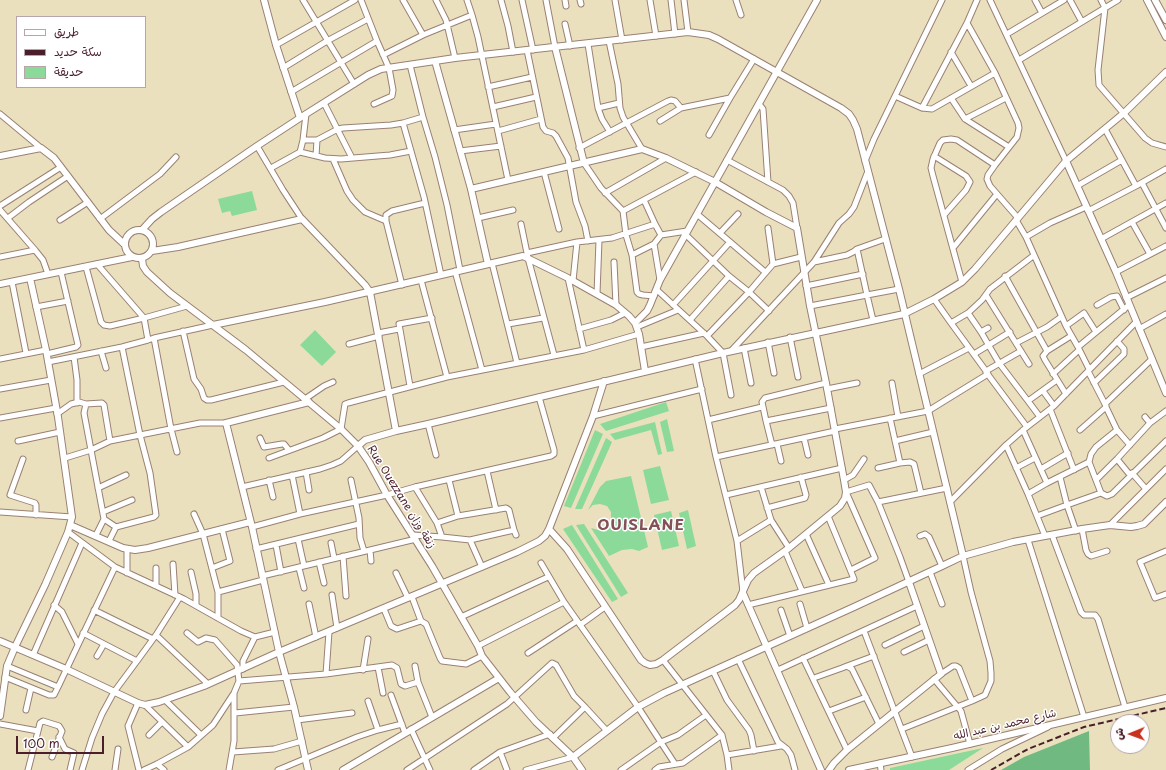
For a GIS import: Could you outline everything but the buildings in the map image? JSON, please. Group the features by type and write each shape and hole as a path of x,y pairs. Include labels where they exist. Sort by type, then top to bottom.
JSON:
{"street":[{"path":"303,0 354,84"},
{"path":"276,45 356,0"},
{"path":"361,0 376,41 389,68 393,86 392,96 374,104"},
{"path":"436,0 445,17 455,58"},
{"path":"467,0 482,55 508,180"},
{"path":"501,0 513,52"},
{"path":"522,0 530,50 532,77 541,120 545,130 556,136 568,158 576,202 585,226 588,241"},
{"path":"546,0 555,47 579,148 584,164 606,193 623,211 626,234 632,255 637,292 643,295 655,293 673,305 706,334 722,353 731,396"},
{"path":"565,0 566,6"},
{"path":"615,0 622,40"},
{"path":"650,0 656,36"},
{"path":"671,0 675,34"},
{"path":"684,0 688,32"},
{"path":"736,0 741,15"},
{"path":"636,325 647,311 660,280 817,0"},
{"path":"865,160 942,0"},
{"path":"922,108 977,0"},
{"path":"990,0 1020,60 1116,272 1152,359 1164,382 1166,393"},
{"path":"1035,0 1042,13"},
{"path":"1007,34 1064,0"},
{"path":"1070,0 1082,22"},
{"path":"1101,0 1105,8 1098,81 1102,88 1148,141 1166,148"},
{"path":"1020,60 1118,0"},
{"path":"1147,0 1166,37"},
{"path":"1155,0 1166,20"},
{"path":"266,1 276,45 300,118"},
{"path":"405,1 423,35"},
{"path":"383,55 423,35 472,15"},
{"path":"283,68 327,41 368,19"},
{"path":"966,23 995,73 1019,128 1017,137 995,165 987,179 990,186 1017,219 1061,317 1079,349 1117,430 1130,445"},
{"path":"565,24 570,46"},
{"path":"142,230 161,212 257,146 374,72 389,68 455,58 688,32 699,33 718,39 841,108 854,120 857,129 899,289 971,592 990,661 991,681 985,695 902,729"},
{"path":"291,92 376,41"},
{"path":"609,41 617,79 621,112 642,149"},
{"path":"588,44 598,108 602,119 610,132"},
{"path":"951,52 971,86"},
{"path":"709,136 754,59"},
{"path":"435,61 508,324 517,363"},
{"path":"410,65 447,206 458,271 482,370"},
{"path":"242,487 320,469 341,461 365,440 396,431 768,342 904,314 934,299 962,282 975,269 1066,161 1124,113 1166,72"},
{"path":"895,96 922,108 932,109 995,73"},
{"path":"488,87 532,77"},
{"path":"492,107 536,97"},
{"path":"660,121 681,108 730,98"},
{"path":"951,98 966,119 1009,147"},
{"path":"966,119 1006,98"},
{"path":"579,148 668,101 675,101 681,108"},
{"path":"324,103 352,158"},
{"path":"598,108 619,103"},
{"path":"759,104 763,109 768,182"},
{"path":"0,114 54,158 100,219 114,236 124,244 126,250 132,257"},
{"path":"300,152 306,114"},
{"path":"303,140 317,140 338,129 391,125 423,117"},
{"path":"498,131 541,120"},
{"path":"403,123 425,203 441,275"},
{"path":"454,130 496,124"},
{"path":"1105,129 1136,186"},
{"path":"962,282 932,168 934,156 943,140 951,139 957,140 995,165"},
{"path":"316,156 317,140"},
{"path":"257,146 271,168 282,190 302,219 365,284 370,292 396,431"},
{"path":"460,151 501,146"},
{"path":"0,156 41,148"},
{"path":"471,189 569,166 584,164 642,149 696,172 797,228"},
{"path":"271,168 300,152 333,159 390,155 411,151"},
{"path":"934,156 966,176 970,182 966,190 944,215"},
{"path":"100,219 155,178 176,157"},
{"path":"606,193 666,158"},
{"path":"333,159 347,191 353,200 365,212 386,221"},
{"path":"727,160 783,190 789,196 792,203 806,286 831,408 846,492 875,558 851,570"},
{"path":"1077,186 1122,160"},
{"path":"48,274 43,260 0,209 61,167"},
{"path":"1026,237 1050,223 1087,209 1136,186 1166,169"},
{"path":"731,351 814,262 839,223 854,207 868,171"},
{"path":"544,172 559,229"},
{"path":"623,211 696,172"},
{"path":"8,218 68,176"},
{"path":"1142,183 1166,228"},
{"path":"953,248 997,194"},
{"path":"644,200 661,235"},
{"path":"60,220 88,202"},
{"path":"402,285 386,221 386,215 392,211 425,203"},
{"path":"1101,239 1166,203"},
{"path":"478,218 514,210"},
{"path":"697,214 765,272"},
{"path":"720,233 738,214"},
{"path":"152,251 178,248 302,219"},
{"path":"1132,222 1150,254"},
{"path":"521,224 543,318 554,356"},
{"path":"48,362 122,347 183,331 402,285 577,242 612,238 655,224"},
{"path":"768,228 773,264"},
{"path":"0,284 132,257 142,259 148,256 152,251 153,245 152,238 148,233 142,230 136,230 128,235 124,244"},
{"path":"632,255 654,244 661,235 686,233"},
{"path":"686,233 729,276 769,310"},
{"path":"814,262 847,255 857,249 885,238"},
{"path":"596,294 599,240"},
{"path":"577,242 570,279 584,350"},
{"path":"673,305 712,260 730,242"},
{"path":"654,244 660,280"},
{"path":"1116,272 1166,246"},
{"path":"857,249 873,320"},
{"path":"0,258 35,250"},
{"path":"528,255 596,294 625,313 636,325 639,334 644,371"},
{"path":"951,323 968,313 990,289 1033,256"},
{"path":"641,347 706,334 748,292 773,264 802,257"},
{"name":"Rue Ouezzane زنقة وزان","path":"142,259 143,266 147,272 187,306 246,350 341,429 358,446 369,462 387,495 415,537 478,646 482,656 514,697 573,757 582,770"},
{"path":"614,262 616,306"},
{"path":"97,264 144,318 151,339 177,452"},
{"path":"86,267 99,319 102,324 107,326 144,318 187,306"},
{"path":"0,358 26,353 46,352 76,347 78,345 61,272"},
{"path":"806,286 863,274"},
{"path":"690,320 729,276"},
{"path":"1005,276 1048,351"},
{"path":"0,715 7,666 45,585 68,532 72,518 65,458 57,411 30,278"},
{"path":"1126,298 1166,278"},
{"path":"421,280 447,377"},
{"path":"12,282 26,353"},
{"path":"810,306 899,289"},
{"path":"986,295 1029,364"},
{"path":"1097,305 1111,297 1117,296 1124,310"},
{"path":"934,299 987,372 1025,429 1035,458 1048,483"},
{"path":"36,307 68,301"},
{"path":"1053,374 1096,332 1129,305"},
{"path":"636,325 678,310"},
{"path":"579,329 611,320 625,313"},
{"path":"968,313 999,363 1040,417"},
{"path":"1066,326 1084,314 1096,332"},
{"path":"1139,329 1166,314"},
{"path":"1016,343 1061,317"},
{"path":"410,386 399,324 432,318"},
{"path":"508,324 543,318"},
{"path":"950,502 1006,445 1052,408 1136,322"},
{"path":"348,344 399,328"},
{"path":"981,332 988,328"},
{"path":"183,331 194,379 206,400 284,382"},
{"path":"974,354 988,344 1010,332"},
{"path":"269,458 323,438 341,429 346,404 447,377 584,350 639,334"},
{"path":"1066,394 1043,358 1044,354 1071,336"},
{"path":"790,337 798,377"},
{"path":"1094,383 1124,354 1124,349 1117,341"},
{"path":"768,342 774,373"},
{"path":"104,519 116,527 154,517 156,514 149,468 140,435 122,347"},
{"path":"744,348 751,383"},
{"path":"919,374 969,348"},
{"path":"101,351 106,368"},
{"path":"716,457 890,418 928,411 999,363 1021,352"},
{"path":"74,357 77,380 77,402"},
{"path":"695,359 716,457 737,541 743,594 778,670 821,770"},
{"path":"1080,430 1152,359"},
{"path":"0,389 51,380"},
{"path":"1028,401 1057,380"},
{"path":"145,705 165,700 208,684 279,652 482,567 539,541 545,536 549,529 593,416 604,381"},
{"path":"65,458 91,450 110,441 200,423 226,424 307,401 324,386 333,382"},
{"path":"781,461 766,421 762,407 763,399 767,396 826,386 857,383"},
{"path":"892,383 898,417"},
{"path":"593,416 702,389"},
{"path":"1043,391 1052,408 1074,470"},
{"path":"70,526 96,535 128,549 135,550 222,529 251,525 387,495 415,487 551,456 554,454 554,450 539,397"},
{"path":"0,418 57,411 77,402 86,404 102,403 104,404 110,441"},
{"path":"86,404 84,413 104,519 96,535"},
{"path":"708,420 762,407"},
{"path":"766,421 831,408"},
{"path":"1096,480 1117,460 1150,423 1166,411"},
{"path":"890,418 900,463"},
{"path":"1145,418 1150,423"},
{"path":"226,424 308,770"},
{"path":"428,424 436,455"},
{"path":"1101,494 1089,462 1091,454 1096,447 1117,430"},
{"path":"18,441 60,432"},
{"path":"895,441 933,432"},
{"path":"260,438 264,447 282,444 285,445 288,450"},
{"path":"804,438 808,455"},
{"path":"1037,516 1101,494 1110,496 1166,441"},
{"path":"1006,445 1045,536"},
{"path":"1041,469 1068,453"},
{"path":"1016,468 1035,458"},
{"path":"23,459 10,495 35,503 36,515"},
{"path":"844,480 853,475 864,459"},
{"path":"1117,460 1146,489"},
{"path":"878,468 900,463 910,462 914,464 921,493"},
{"path":"1028,494 1089,462"},
{"path":"726,495 842,468"},
{"path":"1110,525 1166,469"},
{"path":"487,471 496,510"},
{"path":"306,472 309,490"},
{"path":"98,488 126,475"},
{"path":"292,475 300,514"},
{"path":"767,508 805,498 806,495 801,477"},
{"path":"1060,477 1067,505 1088,554 1091,556 1107,551"},
{"path":"269,480 273,497"},
{"path":"352,480 360,538 364,551"},
{"path":"449,480 458,516"},
{"path":"846,492 870,484 900,557 941,674"},
{"path":"415,487 437,523 442,537"},
{"path":"760,487 771,520 787,550 802,591"},
{"path":"878,502 947,488"},
{"path":"549,529 567,549 641,660 650,665 664,660 735,605 743,594 748,580 754,573 787,550 840,506 845,498 846,492"},
{"path":"103,512 132,500"},
{"path":"526,770 573,757 638,707 682,684 963,556 1013,542 1079,530 1110,525 1131,528 1144,524 1166,502"},
{"path":"437,523 458,516 506,508 509,510 516,535"},
{"path":"0,512 72,518"},
{"path":"194,514 202,534 218,592 218,618"},
{"path":"748,605 854,578 828,516"},
{"path":"737,541 771,520"},
{"path":"256,549 359,524"},
{"path":"109,541 116,527"},
{"path":"212,568 230,561 222,529"},
{"path":"218,592 282,572 415,537 442,537 470,540 514,530"},
{"path":"68,532 115,567 180,597 256,637 275,632"},
{"path":"806,534 829,585"},
{"path":"920,536 925,534 929,537 942,566"},
{"path":"1052,535 1081,612 1084,615 1095,615 1098,619 1125,708"},
{"path":"298,539 304,588"},
{"path":"470,540 482,567"},
{"path":"1028,540 1084,717"},
{"path":"33,655 82,543"},
{"path":"331,543 334,558"},
{"path":"276,545 282,572"},
{"path":"128,549 128,573"},
{"path":"370,550 371,561"},
{"path":"1166,551 1140,562 1155,598 1166,594"},
{"path":"343,556 346,596"},
{"path":"319,562 324,583"},
{"path":"541,563 564,602 638,707 675,764"},
{"path":"173,564 175,595"},
{"path":"5,677 52,696 54,695 115,567"},
{"path":"156,568 156,586"},
{"path":"191,572 196,594 196,605"},
{"path":"930,572 942,604"},
{"path":"396,573 410,598 420,622"},
{"path":"461,617 548,577"},
{"path":"332,595 337,628"},
{"path":"82,770 92,738 102,714 114,692 154,637 180,597"},
{"path":"478,646 564,602"},
{"path":"309,604 316,637"},
{"path":"800,604 807,628"},
{"path":"54,605 62,612 78,644"},
{"path":"778,670 918,606"},
{"path":"528,653 605,607"},
{"path":"384,609 391,626 397,629 420,622 426,624 442,661 466,664 482,656"},
{"path":"94,610 154,637 208,684"},
{"path":"781,610 790,636"},
{"path":"885,645 924,626"},
{"path":"864,631 912,756"},
{"path":"326,674 329,632"},
{"path":"83,633 137,661"},
{"path":"187,633 198,642 206,638 215,640 230,656 240,670"},
{"path":"144,770 188,747 213,725 234,693 239,681 243,661 256,637"},
{"path":"363,670 368,639"},
{"path":"904,652 929,640"},
{"path":"0,641 145,705 188,747"},
{"path":"97,656 104,644"},
{"path":"814,678 874,656"},
{"path":"803,658 814,678 847,750"},
{"path":"738,659 778,742 781,746 787,749 791,756 795,770"},
{"path":"664,660 722,735 729,770"},
{"path":"407,770 507,704 549,664 554,663 574,696 607,730"},
{"path":"239,681 326,674 392,665 397,668 400,684 403,686 418,682"},
{"path":"7,666 58,687"},
{"path":"415,666 418,682 432,717"},
{"path":"848,666 852,669 879,724"},
{"path":"830,770 834,763 847,750 934,679 953,666 959,668 972,701"},
{"path":"378,667 382,693"},
{"path":"713,671 727,700 751,735 754,751"},
{"path":"343,770 499,678"},
{"path":"934,679 958,707 963,717 970,744"},
{"path":"26,710 31,688"},
{"path":"229,770 233,752 235,713 234,693"},
{"path":"391,695 405,733"},
{"path":"828,711 866,697"},
{"name":"شارع محمد بن عبد الله","path":"849,770 880,767 912,756 970,744 1166,698"},
{"path":"165,700 201,734"},
{"path":"368,701 378,730"},
{"path":"138,703 128,726 138,770"},
{"path":"235,713 294,707"},
{"path":"474,770 500,752 551,736 585,707"},
{"path":"297,720 352,713"},
{"path":"621,770 661,742 678,735 706,715"},
{"path":"28,770 40,723 43,721 59,726 62,731 52,757"},
{"path":"149,736 162,722"},
{"path":"0,724 38,731"},
{"path":"278,770 378,730 402,724"},
{"path":"968,770 1002,749 1054,724"},
{"path":"411,729 430,770"},
{"path":"655,770 659,767 683,763 722,735"},
{"path":"60,737 65,749 74,754 70,770"},
{"path":"233,752 274,749 302,741"},
{"path":"727,755 781,746"},
{"path":"115,770 118,749"},
{"path":"500,752 507,770"},
{"path":"157,764 164,770"}],"green space":[{"path":"252,191 257,210 232,216 230,211 222,213 218,199"},
{"path":"315,330 336,352 322,366 300,345"},
{"path":"666,402 669,411 606,431 600,424"},
{"path":"667,419 674,451 667,452 660,422"},
{"path":"655,422 662,454 658,455 651,430 615,440 610,434"},
{"path":"595,430 603,434 571,508 564,506"},
{"path":"606,438 612,442 582,509 575,509"},
{"path":"660,466 669,500 651,504 643,470"},
{"path":"631,476 648,547 639,551 632,549 622,550 609,556 591,528 599,530 607,527 611,521 611,512 607,506 600,504 593,505 588,510 600,487 606,481"},
{"path":"688,510 696,546 687,549 679,513"},
{"path":"671,511 679,546 662,550 654,515"},
{"path":"584,524 628,593 621,597 576,525"},
{"path":"572,525 618,599 612,602 563,529"},
{"path":"1089,731 1090,770 1001,770 1024,757"},
{"path":"983,748 949,770 890,770 890,768"}],"railway":[{"path":"991,770 1028,749 1084,727 1166,708"}],"district":[{"name":"OUISLANE","path":"641,526"}]}
